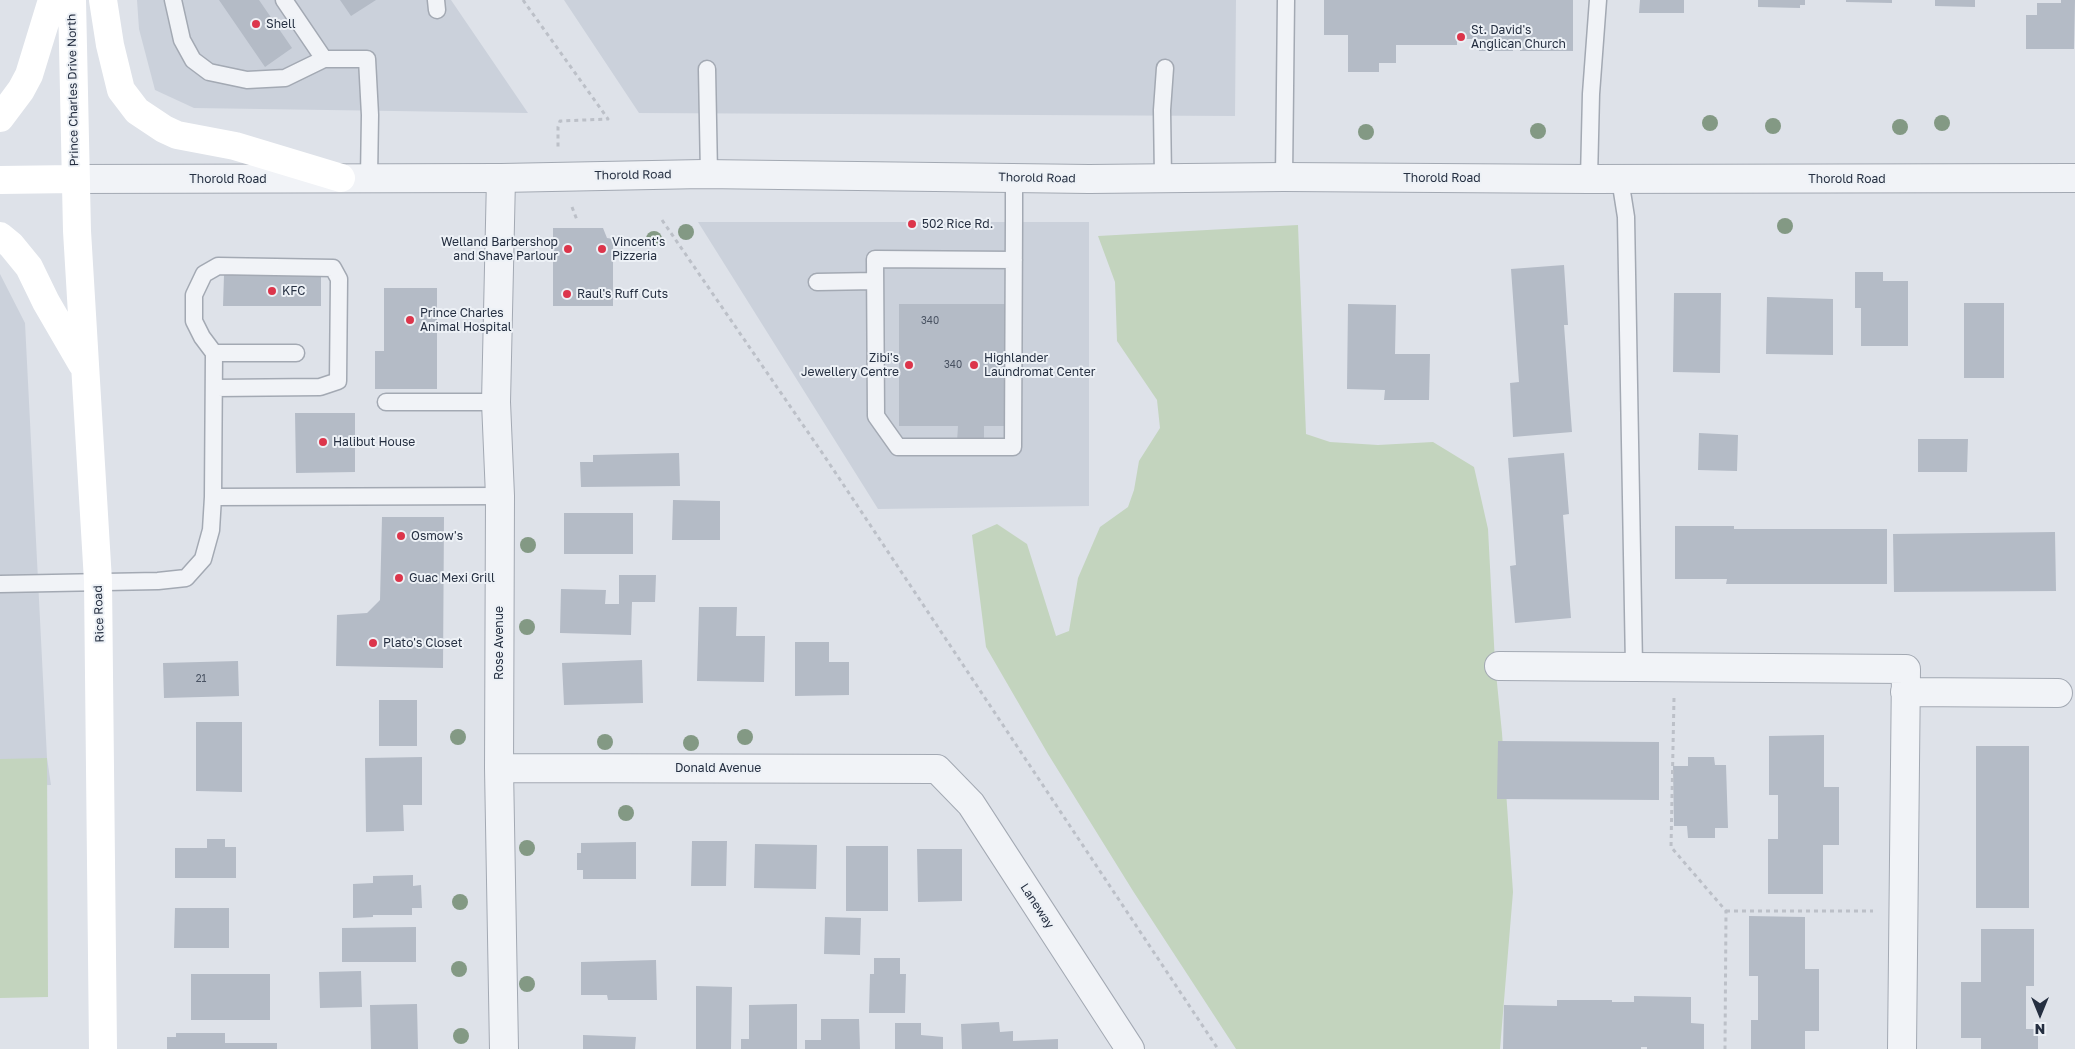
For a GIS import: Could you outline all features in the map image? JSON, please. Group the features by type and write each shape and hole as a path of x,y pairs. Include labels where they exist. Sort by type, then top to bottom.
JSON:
{"main road":[{"path":"0,118 21,90 29,75 52,0"},
{"name":"Prince Charles Drive North","path":"72,0 75,127 74,179"},
{"path":"103,0 121,90 137,111 164,129 177,134 235,146 341,178"},
{"name":"Thorold Road","path":"0,180 74,179"},
{"name":"Rice Road","path":"74,179 98,581 104,1049"},
{"path":"0,236 11,245 29,267 46,302 85,370"}],"street":[{"name":"Thorold Road","path":"74,179 501,178 709,174 1014,178 2075,178"},
{"name":"Rose Avenue","path":"501,178 496,402 500,496 499,768 504,1049"},
{"path":"1499,666 1906,668 1902,1049"},
{"path":"1905,692 2058,693"},
{"name":"Donald Avenue","path":"499,768 937,769"},
{"name":"Laneway","path":"937,769 971,804 1130,1049"}],"lane":[{"path":"174,0 182,40 193,60 209,72 247,80 285,78 324,59 367,59 370,115 368,178"},
{"path":"284,0 324,59"},
{"path":"1284,177 1286,0"},
{"path":"1589,179 1598,0"},
{"path":"1163,178 1162,110 1165,68"},
{"path":"707,69 709,174"},
{"path":"1014,178 1014,260 1013,447 898,447 876,416 875,259 1014,260"},
{"path":"1620,179 1626,217 1634,666"},
{"path":"0,584 158,581 186,578 202,559 211,530 213,497 214,353 202,337 194,321 194,295 204,274 218,266 333,268 340,279 338,381 320,387 214,388"},
{"path":"817,282 875,281"},
{"path":"214,353 296,353"},
{"path":"386,402 496,402"},
{"path":"213,497 500,496"}],"path":[{"path":"524,0 608,119 560,121 558,127 559,177 577,220"},
{"path":"662,220 825,457 1218,1049"},
{"path":"1675,668 1671,847 1726,910 1725,1049"},
{"path":"1726,910 1903,911"}],"shaded area":[{"path":"137,0 451,0 528,113 194,108 155,90 139,29"},
{"path":"564,0 1236,0 1235,116 639,113"},
{"path":"698,222 1089,222 1089,506 878,509"},
{"path":"0,274 25,323 47,758 51,785 0,786"}],"green space":[{"path":"1298,225 1306,434 1330,442 1378,445 1433,442 1474,467 1488,529 1495,663 1513,892 1500,1049 1236,1049 1133,891 1048,754 986,647 972,535 997,524 1027,544 1056,636 1069,631 1078,578 1100,527 1128,507 1134,490 1139,461 1160,428 1157,400 1117,341 1115,282 1098,236"},
{"path":"47,758 48,997 0,998 0,759"}],"building":[{"name":"Shell","path":"219,0 259,0 292,48 265,67"},
{"path":"340,0 376,0 351,16"},
{"name":"St. David's Anglican Church","path":"1324,0 1573,0 1573,51 1520,51 1520,40 1513,40 1513,51 1479,51 1479,39 1457,39 1457,45 1396,45 1396,63 1379,63 1379,72 1348,72 1348,35 1324,35"},
{"path":"1640,0 1684,0 1684,13 1639,13"},
{"path":"1758,0 1805,0 1805,5 1800,5 1800,8 1758,7"},
{"path":"1846,0 1892,0 1892,3 1846,2"},
{"path":"1935,0 1975,0 1975,7 1935,6"},
{"path":"2061,0 2075,0 2074,49 2026,49 2026,15 2037,15 2037,3 2061,3"},
{"path":"553,228 603,228 607,238 613,239 613,306 553,306"},
{"path":"1564,265 1568,325 1564,325 1572,432 1513,437 1510,383 1519,382 1511,269"},
{"path":"1855,272 1883,272 1883,281 1908,281 1908,346 1861,346 1861,308 1855,308"},
{"name":"KFC","path":"224,275 321,275 321,306 223,306"},
{"name":"Prince Charles Animal Hospital","path":"384,288 437,288 437,389 375,389 375,351 384,351"},
{"path":"1674,293 1721,293 1720,373 1673,372"},
{"path":"1767,297 1833,299 1833,355 1766,354"},
{"path":"1964,303 2004,303 2004,378 1964,378"},
{"name":"Highlander Laundromat Center","path":"899,304 1006,304 1007,426 984,426 984,442 957,442 958,426 899,426"},
{"path":"1348,304 1396,305 1395,354 1430,354 1429,400 1384,400 1385,390 1347,389"},
{"path":"295,413 355,413 355,472 296,473"},
{"path":"1699,433 1738,435 1737,471 1698,470"},
{"path":"1918,439 1968,439 1967,472 1918,472"},
{"path":"679,453 680,486 581,487 580,462 593,462 593,455"},
{"path":"1564,453 1569,514 1563,515 1571,618 1515,623 1510,566 1516,565 1508,458"},
{"path":"673,500 720,501 720,540 672,540"},
{"path":"564,513 633,513 633,554 564,554"},
{"path":"382,517 444,517 443,668 336,666 337,615 367,613 380,600"},
{"path":"1675,526 1734,526 1734,529 1887,529 1887,584 1726,584 1727,579 1675,579"},
{"path":"2055,532 2056,591 1894,592 1893,534"},
{"path":"619,575 656,575 655,602 632,602 631,635 560,633 561,589 606,590 605,604 619,604"},
{"path":"699,607 737,607 736,636 765,636 764,682 697,681"},
{"path":"795,642 829,642 829,662 849,662 849,695 795,696"},
{"path":"642,660 643,703 564,705 562,663"},
{"path":"238,661 239,696 164,698 163,663"},
{"path":"379,700 417,700 417,746 379,746"},
{"path":"196,722 242,722 242,792 196,791"},
{"path":"1824,735 1824,787 1839,787 1839,845 1823,845 1823,894 1768,894 1768,839 1778,839 1778,795 1769,795 1769,736"},
{"path":"1498,741 1659,742 1659,800 1497,799"},
{"path":"1976,746 2029,746 2029,908 1976,908"},
{"path":"422,757 422,805 403,805 404,831 366,832 365,758"},
{"path":"1688,757 1714,757 1715,765 1726,765 1728,828 1715,828 1715,838 1688,838 1687,826 1674,826 1673,766 1688,766"},
{"path":"207,839 225,839 225,847 236,847 236,878 175,878 175,848 207,848"},
{"path":"692,841 727,841 726,886 691,886"},
{"path":"636,842 636,879 583,879 583,870 577,870 577,853 581,853 581,843"},
{"path":"755,844 817,845 816,889 754,888"},
{"path":"846,846 888,846 888,911 846,911"},
{"path":"917,849 962,849 962,901 918,902"},
{"path":"413,875 413,886 421,885 422,908 412,908 412,915 373,915 373,917 353,918 353,884 373,883 373,876"},
{"path":"175,908 229,908 229,948 174,948"},
{"path":"1749,916 1805,917 1805,969 1819,969 1819,1031 1805,1031 1805,1049 1751,1049 1751,1020 1758,1020 1758,976 1749,976"},
{"path":"825,917 861,918 860,955 824,954"},
{"path":"416,927 416,962 342,962 342,928"},
{"path":"1981,929 2034,929 2034,986 2026,986 2026,1029 2038,1029 2038,1049 1981,1049 1981,1038 1961,1038 1961,982 1981,982"},
{"path":"874,958 900,958 900,974 906,974 905,1013 869,1013 870,974 874,974"},
{"path":"656,960 657,1000 608,1000 607,995 581,995 581,962"},
{"path":"361,971 362,1007 320,1008 319,972"},
{"path":"191,974 270,974 270,1020 191,1020"},
{"path":"696,986 732,987 731,1049 696,1049"},
{"path":"1634,996 1691,997 1691,1023 1704,1024 1704,1049 1647,1049 1647,1047 1641,1047 1641,1049 1503,1049 1504,1005 1557,1006 1557,1000 1634,1002"},
{"path":"417,1004 418,1049 371,1049 370,1005"},
{"path":"797,1004 797,1049 741,1049 741,1039 749,1039 749,1005"},
{"path":"821,1019 859,1019 860,1049 805,1049 805,1040 821,1040"},
{"path":"999,1022 1000,1032 1013,1031 1013,1041 1058,1039 1058,1049 962,1049 961,1024"},
{"path":"895,1023 921,1023 921,1035 943,1037 943,1049 895,1049"},
{"path":"176,1033 225,1033 225,1043 277,1043 277,1049 167,1049 167,1037 176,1037"},
{"path":"583,1035 636,1037 635,1049 583,1049"}],"place":[{"name":"Shell","path":"256,24"},
{"name":"St. David's Anglican Church","path":"1461,37"},
{"name":"502 Rice Rd.","path":"912,224"},
{"name":"Welland Barbershop and Shave Parlour","path":"568,249"},
{"name":"Vincent's Pizzeria","path":"602,249"},
{"name":"KFC","path":"272,291"},
{"name":"Raul's Ruff Cuts","path":"567,294"},
{"name":"Prince Charles Animal Hospital","path":"410,320"},
{"name":"Zibi's Jewellery Centre","path":"909,365"},
{"name":"Highlander Laundromat Center","path":"974,365"},
{"name":"Halibut House","path":"323,442"},
{"name":"Osmow's","path":"401,536"},
{"name":"Guac Mexi Grill","path":"399,578"},
{"name":"Plato's Closet","path":"373,643"}]}
